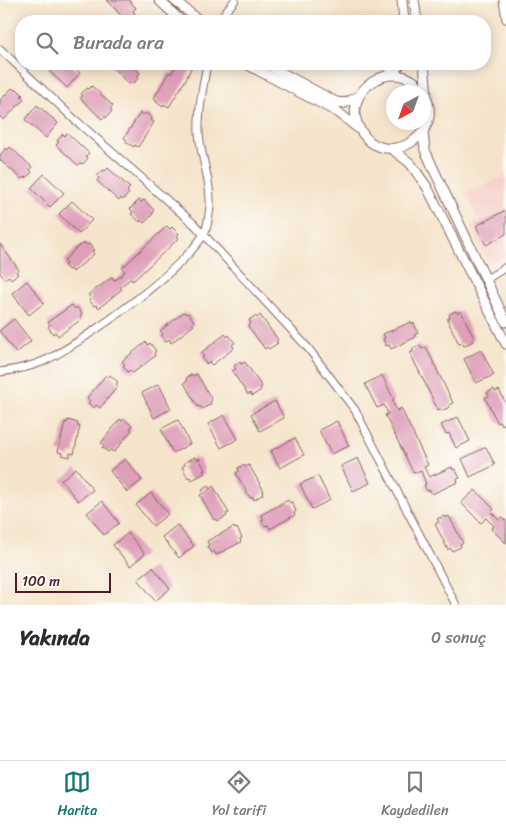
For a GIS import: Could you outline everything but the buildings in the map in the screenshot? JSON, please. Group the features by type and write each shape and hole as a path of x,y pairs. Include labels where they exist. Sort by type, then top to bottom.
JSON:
{"street":[{"path":"159,0 175,15"},
{"path":"174,0 193,15"},
{"path":"223,15 235,0"},
{"path":"402,0 403,15"},
{"path":"414,0 416,15"},
{"path":"503,0 506,19"},
{"path":"0,49 15,63"},
{"path":"22,70 73,118 203,233 308,348 355,410 456,605"},
{"path":"0,372 17,370 43,361 68,348 110,320 171,271 198,241 206,229 210,200 199,132 206,70"},
{"path":"257,70 338,113 375,144 380,146 404,147 414,142 424,130"},
{"path":"277,70 336,102 345,103 359,96"},
{"path":"388,75 394,70"},
{"path":"424,70 424,85"},
{"path":"361,131 357,120 356,108 359,96 366,86 376,78 388,75 412,80 416,85"},
{"path":"423,133 425,150 506,322"},
{"path":"392,148 410,163 427,187 506,344"},
{"path":"486,280 506,267"}],"shaded area":[{"path":"506,174 506,255 494,262 487,259 471,226 479,221 465,193"}]}
